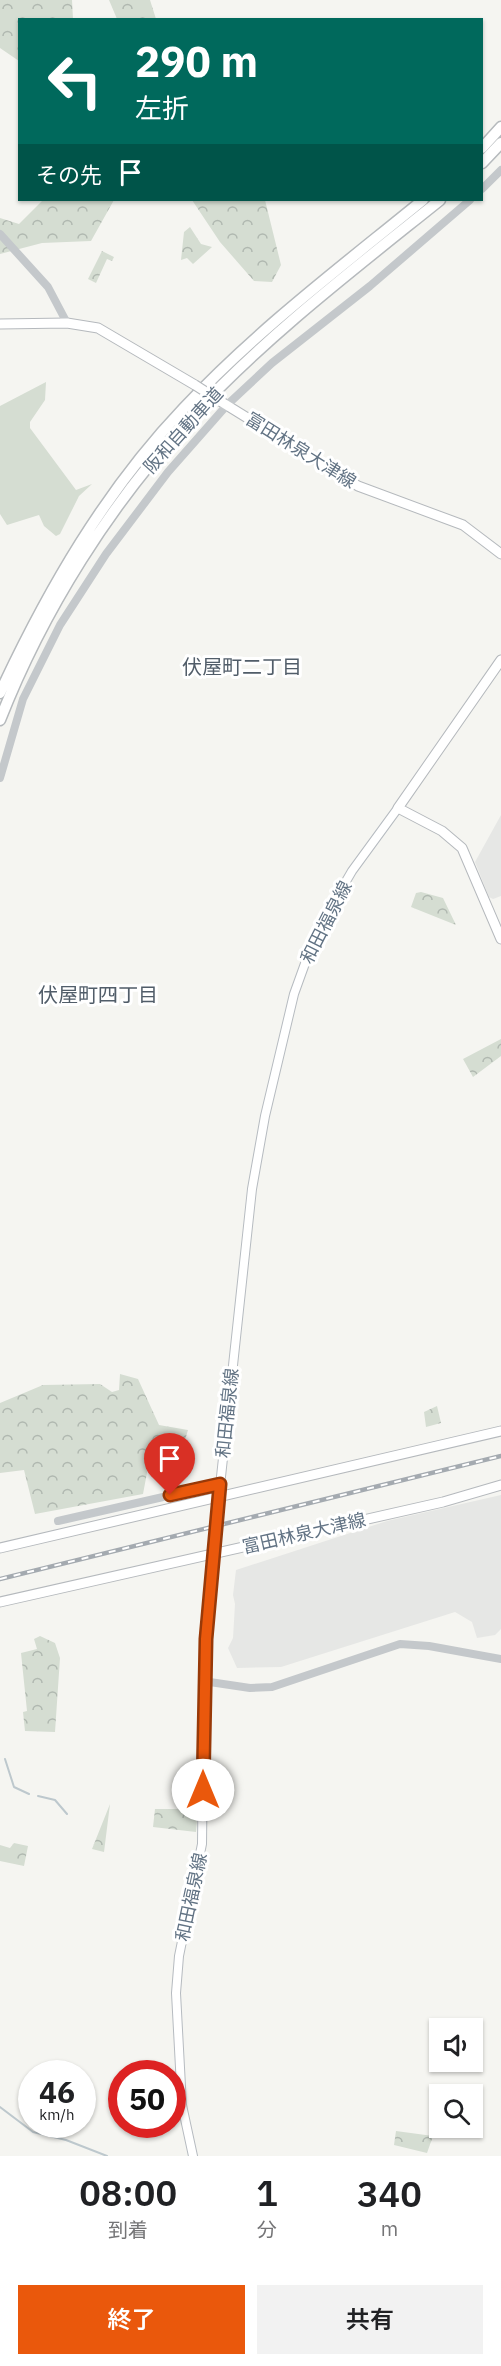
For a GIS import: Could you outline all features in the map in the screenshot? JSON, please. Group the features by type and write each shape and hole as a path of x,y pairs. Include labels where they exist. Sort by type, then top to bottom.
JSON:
{"highway":[{"path":"483,147 501,127"},
{"path":"483,162 501,143"},
{"name":"阪和自動車道","path":"0,693 30,630 84,536 162,434 211,380 256,338 422,201"},
{"name":"阪和自動車道","path":"0,720 38,635 92,544 164,447 219,388 264,346 439,201"}],"main road":[{"name":"富田林泉大津線","path":"0,324 67,323 98,328 358,486 463,525 501,554"},
{"path":"501,660 398,808 442,831 462,848 501,939"},
{"name":"和田福泉線","path":"192,2156 182,2105 176,2001 179,1956 202,1844 203,1681 220,1485 252,1189 265,1116 294,994 316,933 352,871 398,808"},
{"path":"0,1548 501,1431"},
{"name":"富田林泉大津線","path":"0,1602 443,1502 501,1485"},
{"path":"443,1502 501,1490"}],"street":[{"path":"483,188 501,170"},
{"path":"0,778 23,699 60,625 106,554 224,403 370,286 469,201"},
{"path":"0,234 48,287 67,323"},
{"path":"57,1521 220,1485"},
{"path":"203,1681 250,1688 272,1687 400,1644 429,1646 501,1659"}],"shaded area":[{"path":"501,815 501,896 493,899 489,897 475,862"},
{"path":"501,1495 501,1629 495,1635 477,1638 472,1622 455,1612 281,1667 237,1668 228,1648 233,1638 235,1604 233,1595 236,1570 387,1521"}],"green space":[{"path":"0,0 72,0 73,18 18,18 18,60 0,48"},
{"path":"109,0 150,0 156,18 117,18"},
{"path":"42,201 113,201 91,241 42,243 0,254 0,218 19,224"},
{"path":"193,201 265,201 281,265 272,282 254,281 220,242"},
{"path":"190,227 201,244 212,247 193,264 187,258 181,260 184,232"},
{"path":"102,251 114,257 112,261 107,259 96,283 88,279"},
{"path":"46,382 45,400 30,422 30,428 76,490 92,484 79,496 60,534 56,536 44,526 39,515 7,525 0,514 0,406"},
{"path":"421,892 443,898 456,925 411,907 416,893"},
{"path":"501,1039 501,1056 473,1077 463,1059"},
{"path":"120,1374 138,1379 159,1425 188,1430 178,1464 150,1457 143,1494 35,1514 24,1470 0,1473 0,1403 43,1385 100,1384 112,1392 119,1390"},
{"path":"437,1406 441,1423 426,1427 424,1412"},
{"path":"40,1636 55,1643 60,1658 55,1732 25,1731 23,1712 27,1711 21,1653 37,1649 34,1639"},
{"path":"110,1804 104,1852 92,1849"},
{"path":"155,1809 198,1809 196,1832 153,1827"},
{"path":"14,1843 28,1846 24,1866 0,1861 0,1845 10,1848"},
{"path":"396,2131 429,2135 429,2138 432,2138 427,2153 394,2145"}],"waterway":[{"path":"5,1759 14,1787 29,1794"},
{"path":"38,1796 55,1800 67,1814"},
{"path":"0,2107 33,2132 66,2140 107,2156"}],"railway":[{"path":"0,1579 501,1456"}],"district":[{"name":"伏屋町二丁目","path":"242,666"},
{"name":"伏屋町四丁目","path":"98,994"}],"route":[{"path":"170,1495 220,1484 206,1639 203,1790"}]}
